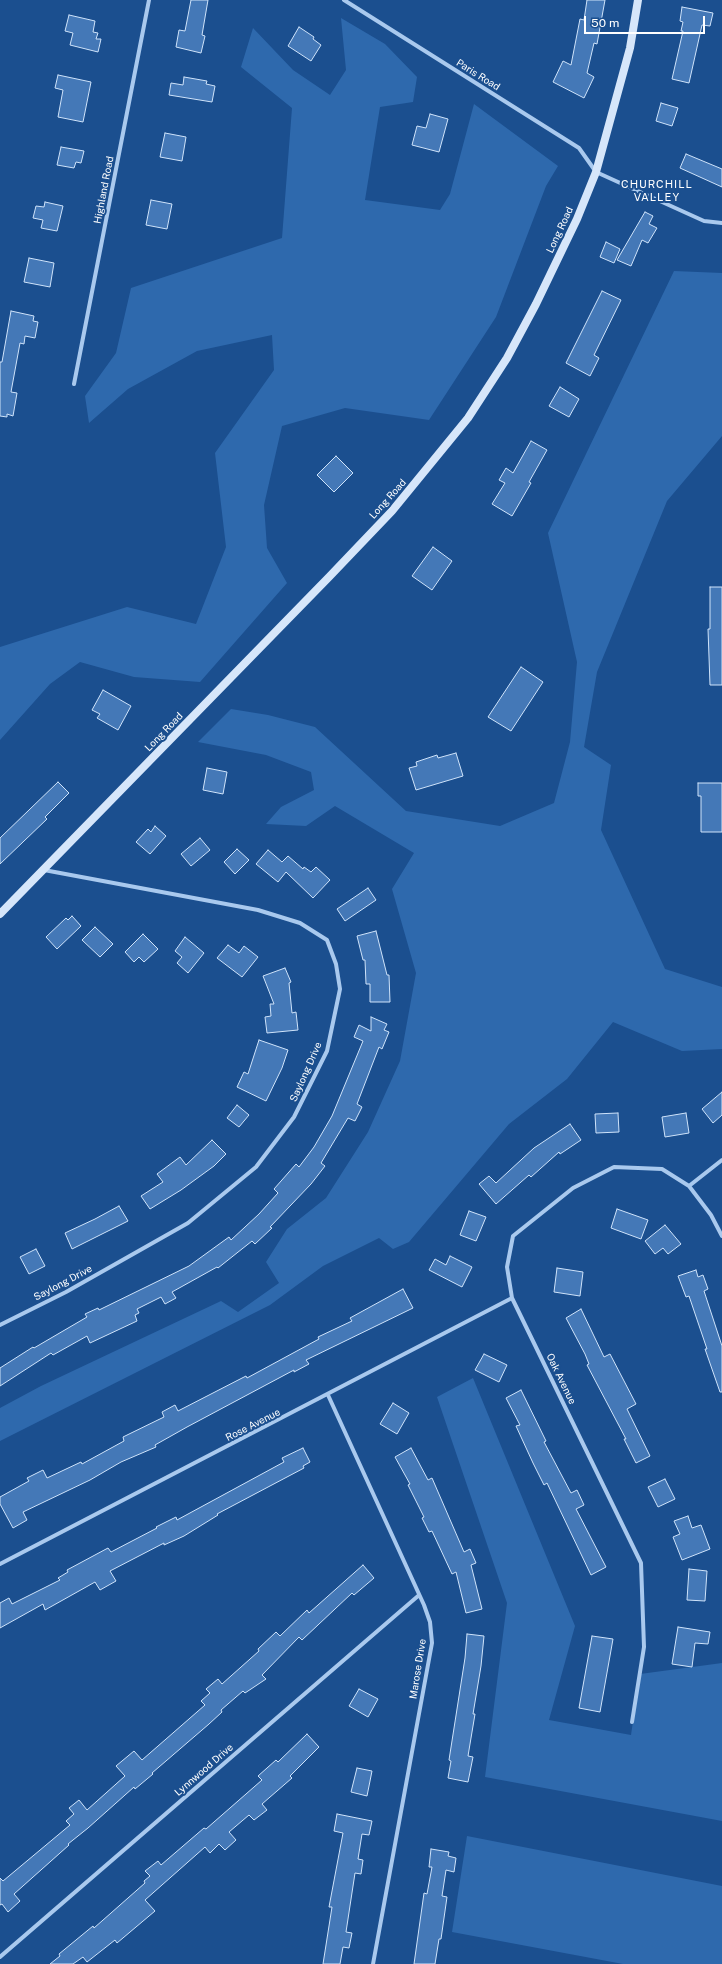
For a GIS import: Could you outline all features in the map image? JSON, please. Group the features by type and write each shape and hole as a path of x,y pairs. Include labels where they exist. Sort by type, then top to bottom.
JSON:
{"street":[{"name":"Highland Road","path":"74,384 149,0"},
{"name":"Paris Road","path":"344,0 579,148 596,172"},
{"name":"Long Road","path":"0,914 386,516 468,418 507,358 577,219 596,172 630,48 638,0"},
{"path":"596,172 704,221 722,224"},
{"name":"Saylong Drive","path":"0,1325 66,1292 188,1223 256,1167 294,1117 327,1051 340,989 336,964 327,940 300,923 258,910 44,870"},
{"path":"722,1160 689,1186 711,1215 722,1236"},
{"name":"Oak Avenue","path":"632,1722 644,1647 641,1563 512,1298 507,1267 513,1236 573,1188 614,1167 662,1169 689,1186"},
{"name":"Rose Avenue","path":"0,1564 328,1395 512,1298"},
{"name":"Marose Drive","path":"328,1395 430,1622 432,1644 373,1964"},
{"name":"Lynnwood Drive","path":"0,1957 418,1596"}],"shaded area":[{"path":"341,18 385,44 417,77 413,102 380,107 365,200 440,210 450,194 474,104 558,166 546,186 496,317 429,420 345,408 282,426 264,505 267,548 287,583 200,682 134,677 80,662 50,684 0,740 0,647 127,607 196,624 226,547 215,453 274,370 272,335 197,351 128,389 89,423 85,396 116,353 131,288 282,238 292,108 241,67 253,28 293,70 330,95 346,70"},
{"path":"674,271 722,273 722,436 667,501 597,672 584,747 611,765 601,830 665,969 722,987 722,1049 682,1051 613,1022 567,1079 509,1124 409,1242 393,1249 379,1238 323,1266 270,1305 0,1441 0,1408 41,1386 221,1301 238,1312 279,1283 266,1262 287,1229 326,1198 368,1132 400,1061 416,973 392,889 414,853 335,806 306,826 266,824 281,807 314,790 311,772 266,755 198,742 231,709 268,715 315,727 406,811 500,826 554,803 570,742 577,662 548,533"},
{"path":"473,1378 575,1626 549,1720 631,1735 640,1674 722,1663 722,1821 485,1777 507,1603 437,1397"},
{"path":"467,1836 722,1886 722,1964 623,1964 452,1932"}],"building":[{"path":"191,0 208,0 202,35 205,36 201,53 176,47 179,30 185,31"},
{"path":"587,0 605,0 597,44 594,43 587,73 594,77 584,98 553,82 563,61 571,65 580,19 584,20"},
{"path":"682,7 713,13 710,26 702,25 689,83 672,79 683,31 681,31 683,22 680,21"},
{"path":"69,15 95,21 93,32 98,33 96,39 101,39 98,52 70,45 73,33 65,31"},
{"path":"299,27 314,37 313,39 321,45 311,61 288,46"},
{"path":"58,75 91,82 83,122 58,117 63,90 55,88"},
{"path":"184,77 207,81 206,84 215,86 212,102 169,95 171,83 183,85"},
{"path":"661,103 678,108 672,126 656,121"},
{"path":"430,114 448,119 439,152 412,145 417,126 426,128"},
{"path":"165,133 186,137 182,161 160,157"},
{"path":"61,147 84,151 81,163 76,162 74,168 57,165"},
{"path":"686,154 722,169 722,187 680,168"},
{"path":"151,200 172,204 167,229 146,225"},
{"path":"45,202 63,206 57,231 41,228 43,220 33,218 36,206 44,207"},
{"path":"645,212 653,216 649,224 657,228 648,243 642,240 631,266 617,260"},
{"path":"606,242 620,249 614,263 600,257"},
{"path":"29,258 54,263 50,287 24,282"},
{"path":"602,291 621,300 594,355 599,358 590,376 566,363"},
{"path":"11,311 34,316 33,321 38,322 35,338 25,336 24,344 20,343 11,392 17,393 13,416 7,414 7,417 0,416 0,362 2,362"},
{"path":"560,387 579,399 569,417 549,406"},
{"path":"531,441 547,450 529,482 531,483 512,516 492,504 505,483 499,480 506,468 513,473"},
{"path":"336,456 353,473 334,492 317,475"},
{"path":"433,547 452,561 432,590 412,576"},
{"path":"710,587 722,587 722,685 710,685 708,629 710,629"},
{"path":"521,667 543,682 511,731 488,717"},
{"path":"103,690 131,706 118,730 97,718 100,714 92,710"},
{"path":"456,753 463,776 416,790 409,768 417,766 416,762 437,755 438,758"},
{"path":"207,768 227,772 223,794 203,790"},
{"path":"58,782 69,793 45,817 47,819 0,864 0,838"},
{"path":"698,783 722,783 722,832 701,832 701,796 698,796"},
{"path":"155,826 166,836 150,854 136,842 148,829 151,832"},
{"path":"200,838 210,850 191,866 181,854"},
{"path":"237,849 249,860 235,874 224,862"},
{"path":"268,850 282,862 288,856 303,869 304,867 311,872 316,867 330,880 313,898 286,872 278,882 256,864"},
{"path":"368,888 376,900 345,921 337,909"},
{"path":"72,916 81,926 57,949 46,937 66,918 68,920"},
{"path":"95,927 113,944 100,957 82,940"},
{"path":"376,931 387,975 389,975 390,1002 370,1002 370,984 366,984 365,960 363,960 357,936"},
{"path":"143,934 158,949 144,962 139,957 134,962 125,952"},
{"path":"185,937 204,953 188,973 177,963 182,957 175,951"},
{"path":"228,945 239,953 244,946 258,957 242,977 217,958"},
{"path":"285,968 291,982 289,983 292,1013 296,1012 298,1030 267,1033 265,1017 271,1016 270,1004 274,1004 263,976"},
{"path":"371,1017 387,1024 384,1030 389,1032 382,1049 379,1047 357,1104 362,1107 355,1121 348,1118 321,1163 325,1166 311,1184 270,1227 272,1228 255,1244 252,1241 218,1268 217,1267 172,1292 176,1298 165,1304 161,1297 137,1309 139,1313 135,1315 137,1321 90,1343 87,1336 53,1355 51,1353 0,1386 0,1368 33,1347 34,1348 87,1317 85,1314 98,1308 99,1310 189,1266 229,1237 231,1240 259,1214 278,1193 274,1189 296,1164 299,1167 314,1147 332,1116 363,1041 354,1037 359,1025 371,1031"},
{"path":"259,1040 288,1050 282,1068 266,1101 237,1087 244,1072 248,1074"},
{"path":"722,1092 722,1115 713,1123 702,1109"},
{"path":"237,1105 249,1115 239,1127 227,1118"},
{"path":"618,1113 619,1132 596,1133 595,1114"},
{"path":"686,1113 689,1133 665,1137 662,1117"},
{"path":"570,1124 581,1140 560,1154 559,1152 531,1177 529,1175 496,1204 479,1184 489,1176 496,1183 534,1148"},
{"path":"212,1140 226,1154 214,1166 181,1190 150,1209 141,1196 163,1182 157,1174 180,1157 186,1165"},
{"path":"119,1206 128,1221 72,1249 65,1233"},
{"path":"617,1209 648,1220 641,1239 611,1228"},
{"path":"469,1211 486,1217 476,1241 460,1235"},
{"path":"665,1225 681,1244 668,1254 663,1248 655,1254 645,1241"},
{"path":"36,1249 45,1266 29,1274 20,1257"},
{"path":"450,1256 472,1267 462,1287 429,1270 435,1259 446,1265"},
{"path":"557,1268 583,1272 580,1296 554,1292"},
{"path":"696,1270 698,1277 703,1275 708,1289 704,1291 722,1346 722,1392 720,1392 705,1349 707,1349 689,1296 686,1297 678,1276"},
{"path":"403,1289 413,1308 306,1360 309,1364 294,1372 294,1370 187,1427 155,1445 156,1447 121,1462 90,1480 23,1512 27,1520 13,1528 0,1504 0,1497 29,1481 27,1478 43,1470 47,1478 81,1462 82,1464 124,1441 123,1437 164,1417 162,1412 175,1405 178,1411 246,1376 247,1378 319,1339 318,1337 352,1321 350,1318"},
{"path":"581,1309 604,1357 610,1354 636,1404 627,1409 650,1456 636,1463 624,1439 626,1439 587,1365 589,1364 585,1354 566,1318"},
{"path":"484,1354 507,1365 499,1382 475,1370"},
{"path":"521,1390 546,1441 544,1442 571,1493 577,1490 584,1505 576,1509 606,1567 591,1575 547,1483 544,1485 516,1426 520,1425 506,1398"},
{"path":"393,1403 409,1413 397,1434 380,1424"},
{"path":"303,1448 310,1462 303,1466 304,1468 217,1514 218,1515 184,1536 164,1545 164,1543 110,1571 116,1581 100,1590 95,1582 45,1610 43,1604 0,1628 0,1603 9,1598 12,1604 60,1580 58,1578 68,1572 67,1570 108,1548 111,1552 176,1517 177,1520 284,1462 282,1458"},
{"path":"411,1448 428,1480 432,1478 464,1552 470,1549 476,1563 471,1565 482,1609 466,1613 456,1572 452,1574 432,1531 429,1532 422,1518 424,1517 408,1485 410,1484 395,1457"},
{"path":"665,1479 675,1499 658,1507 648,1487"},
{"path":"688,1516 692,1528 701,1525 710,1549 682,1560 673,1537 680,1534 674,1521"},
{"path":"363,1565 374,1578 354,1595 352,1593 302,1640 299,1637 262,1675 266,1679 245,1693 243,1691 221,1710 222,1712 209,1724 152,1773 153,1774 135,1789 134,1787 68,1844 69,1845 14,1894 20,1901 8,1912 2,1904 0,1905 0,1878 3,1881 70,1825 66,1821 74,1814 69,1808 79,1800 87,1810 125,1776 116,1766 134,1751 142,1760 205,1705 201,1701 210,1693 206,1689 218,1679 222,1684 259,1651 258,1649 276,1632 280,1636 307,1610 309,1613"},
{"path":"689,1569 707,1571 705,1601 687,1600"},
{"path":"678,1627 710,1632 708,1644 695,1643 692,1667 672,1664"},
{"path":"467,1634 484,1636 481,1666 473,1714 475,1714 468,1756 473,1757 468,1782 448,1778 451,1761 449,1760 465,1658"},
{"path":"592,1636 613,1639 600,1712 579,1708"},
{"path":"359,1689 378,1699 368,1717 349,1706"},
{"path":"307,1734 319,1747 290,1776 292,1778 262,1804 267,1810 254,1820 249,1815 229,1832 236,1840 225,1850 219,1844 210,1853 205,1847 145,1900 155,1911 117,1943 115,1940 87,1962 83,1957 73,1964 50,1964 60,1956 59,1954 93,1926 94,1928 145,1883 144,1881 150,1876 145,1871 158,1861 161,1865 204,1828 206,1829 262,1780 258,1776 276,1760 278,1762"},
{"path":"357,1768 372,1771 367,1796 351,1792"},
{"path":"337,1814 372,1821 369,1835 362,1834 358,1859 363,1860 361,1874 355,1873 346,1932 352,1933 349,1948 343,1947 340,1964 323,1964 332,1907 329,1907 343,1833 334,1831"},
{"path":"431,1849 449,1852 448,1856 456,1858 454,1872 446,1870 442,1896 447,1897 441,1939 439,1939 435,1964 414,1964 424,1893 427,1894 432,1867 429,1867"}],"district":[{"name":"CHURCHILL VALLEY","path":"657,191"}]}
